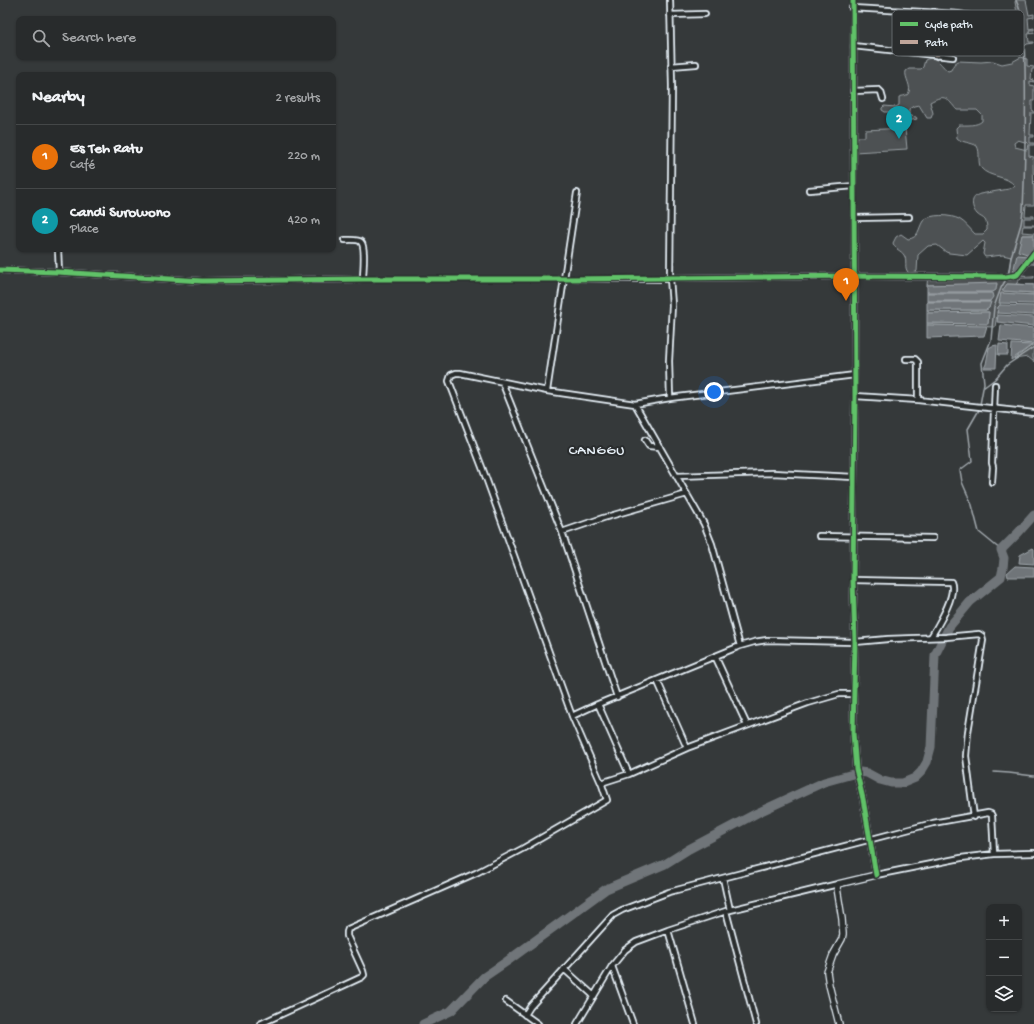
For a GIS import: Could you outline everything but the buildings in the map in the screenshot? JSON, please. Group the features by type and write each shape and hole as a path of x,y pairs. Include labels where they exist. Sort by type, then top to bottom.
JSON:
{"street":[{"path":"670,0 670,278 672,305 669,361 670,398"},
{"path":"852,0 855,276 853,580 855,642 853,733 856,770 871,840 876,875"},
{"path":"852,8 893,10"},
{"path":"670,15 705,14"},
{"path":"852,46 892,51"},
{"path":"937,56 953,57"},
{"path":"671,66 696,64"},
{"path":"853,91 879,90 883,99"},
{"path":"809,190 854,186"},
{"path":"546,390 577,193"},
{"path":"854,218 909,217"},
{"path":"345,240 358,241 362,244 362,279"},
{"path":"58,252 59,272"},
{"path":"0,270 59,272 202,281 362,279 564,280 855,276 1008,277 1018,275 1034,253"},
{"path":"906,359 915,359 918,362 918,400"},
{"path":"260,1024 364,975 346,936 348,929 476,873 572,821 607,800 572,716 482,467 449,381 450,375 460,372 502,382 635,404 670,398 855,375"},
{"path":"502,382 562,532 617,697"},
{"path":"992,482 995,385"},
{"path":"855,396 918,400 1034,413"},
{"path":"635,404 704,524 712,544 740,646"},
{"path":"645,440 649,446 660,447"},
{"path":"677,476 772,472 854,477"},
{"path":"562,532 603,518 687,494"},
{"path":"819,536 933,538"},
{"path":"853,580 951,582 952,588 950,597 933,637"},
{"path":"572,716 715,656 754,642 767,640 855,642 979,634 982,636 983,640 968,732 966,756 974,817"},
{"path":"715,656 747,725"},
{"path":"657,680 687,748"},
{"path":"602,785 604,782 629,774 687,748 747,725 808,703 839,694 854,694"},
{"path":"598,704 629,774"},
{"path":"525,1015 564,969 614,915 622,910 669,892 934,823 988,814 992,815 994,854"},
{"path":"577,1024 612,966 625,950 636,942 668,930 728,911 876,875 961,858 994,854 1034,853"},
{"path":"723,878 728,911 756,1024"},
{"path":"838,884 837,890 843,934 827,972 839,1024"},
{"path":"668,930 695,1024"},
{"path":"612,966 633,1024"},
{"path":"564,969 594,996"},
{"path":"506,1001 538,1024"}],"shaded area":[{"path":"1016,0 1026,0 1029,15 1034,14 1034,17 1028,18 1029,29 1034,28 1034,30 1029,30 1030,33 1034,33 1028,34 1029,42 1034,43 1024,46 1024,10 1016,10"},
{"path":"1021,57 1027,59 1027,66 1034,67 1034,69 1032,69 1031,79 1034,80 1034,82 1030,81 1030,85 1034,86 1034,101 1032,101 1032,110 1034,113 1031,113 1030,135 1034,135 1034,137 1030,137 1030,143 1034,143 1034,145 1029,145 1029,156 1034,157 1034,205 1026,205 1025,216 1034,216 1034,218 1024,218 1024,225 1034,226 1023,226 1022,232 1034,233 1034,235 1022,235 1030,255 1034,250 1034,264 1029,264 1020,275 1034,276 1034,278 1021,278 1016,284 1034,285 1007,284 1003,291 1034,293 1034,295 1001,294 995,327 927,325 927,323 988,323 989,312 927,313 927,310 986,310 989,308 990,302 927,301 990,301 927,292 993,292 997,284 927,285 928,275 1001,276 1002,280 1006,280 1009,273 1011,257 1003,255 985,257 983,254 985,243 983,241 967,255 946,252 937,245 928,246 918,255 917,271 909,273 906,269 906,260 904,255 895,247 893,243 896,237 901,234 908,239 914,237 918,233 923,221 926,218 935,216 951,216 959,219 975,234 983,234 987,230 987,224 984,219 977,214 974,208 972,202 974,197 980,194 1009,189 1015,186 1012,182 984,171 980,166 977,146 961,141 957,138 956,128 959,125 980,123 982,121 982,115 977,110 957,110 946,98 940,98 930,102 933,113 931,118 927,118 919,105 909,109 911,116 916,117 917,119 903,122 897,112 885,112 882,108 884,106 896,107 899,105 899,97 907,95 910,88 906,77 906,71 909,69 921,69 925,60 933,58 948,71 951,70 954,64 958,61 993,61 1002,64 1012,62","holes":["1018,140 1028,143 1027,150 1015,147 1014,143"]},
{"path":"905,128 907,149 854,152 853,137 865,137 865,130"},
{"path":"1022,235 1034,235 1034,250 1030,255 1018,251"},
{"path":"1017,255 1029,256 1017,272 1013,272"},
{"path":"997,283 996,290 993,292 927,292 927,285"},
{"path":"1007,284 1034,285 1034,293 1002,291"},
{"path":"927,293 992,293 993,297 990,301 927,301"},
{"path":"1001,293 1034,295 1034,304 999,303"},
{"path":"927,302 991,302 989,308 986,310 927,310"},
{"path":"1000,305 1034,306 1034,315 997,313"},
{"path":"989,312 988,324 927,323 927,313"},
{"path":"998,315 1034,317 1034,326 997,322"},
{"path":"927,325 987,326 984,336 927,338"},
{"path":"1001,325 1034,328 1034,344 999,341"},
{"path":"999,344 1008,345 1008,355 998,355"},
{"path":"1012,344 1032,345 1011,360"},
{"path":"1034,344 1034,362 1028,357 1014,359"},
{"path":"997,345 996,368 984,368 989,348"},
{"path":"1033,548 1034,564 1019,563 1020,555"},
{"path":"1015,566 1034,567 1034,577 1008,577 1007,573"}],"waterway":[{"path":"1016,0 1020,10"},
{"path":"1001,550 979,532 972,505 962,482 960,470 972,461 968,429 979,410 984,383 982,363 991,340 994,307 1001,288 1008,276 1011,257 1021,224 1023,211 1025,139 1024,41"},
{"path":"983,388 995,379 1007,365 1034,347"},
{"path":"423,1024 451,1011 484,977 606,889 665,864 689,849 757,813 824,782 860,772 867,773 880,780 891,783 903,783 915,778 927,762 931,747 935,655 949,627 970,602 1001,577 1004,558 1001,550 1034,515"},
{"path":"994,772 1034,776"}],"cycle path":[{"path":"853,0 855,396 853,580 855,642 853,733 856,769 863,799 876,875"},
{"path":"0,270 202,281 855,276 1006,277 1017,275 1034,253"}],"place":[{"name":"Candi Surowono","path":"899,139"},
{"name":"Es Teh Ratu","path":"846,301"}],"district":[{"name":"CANGGU","path":"597,451"}]}
